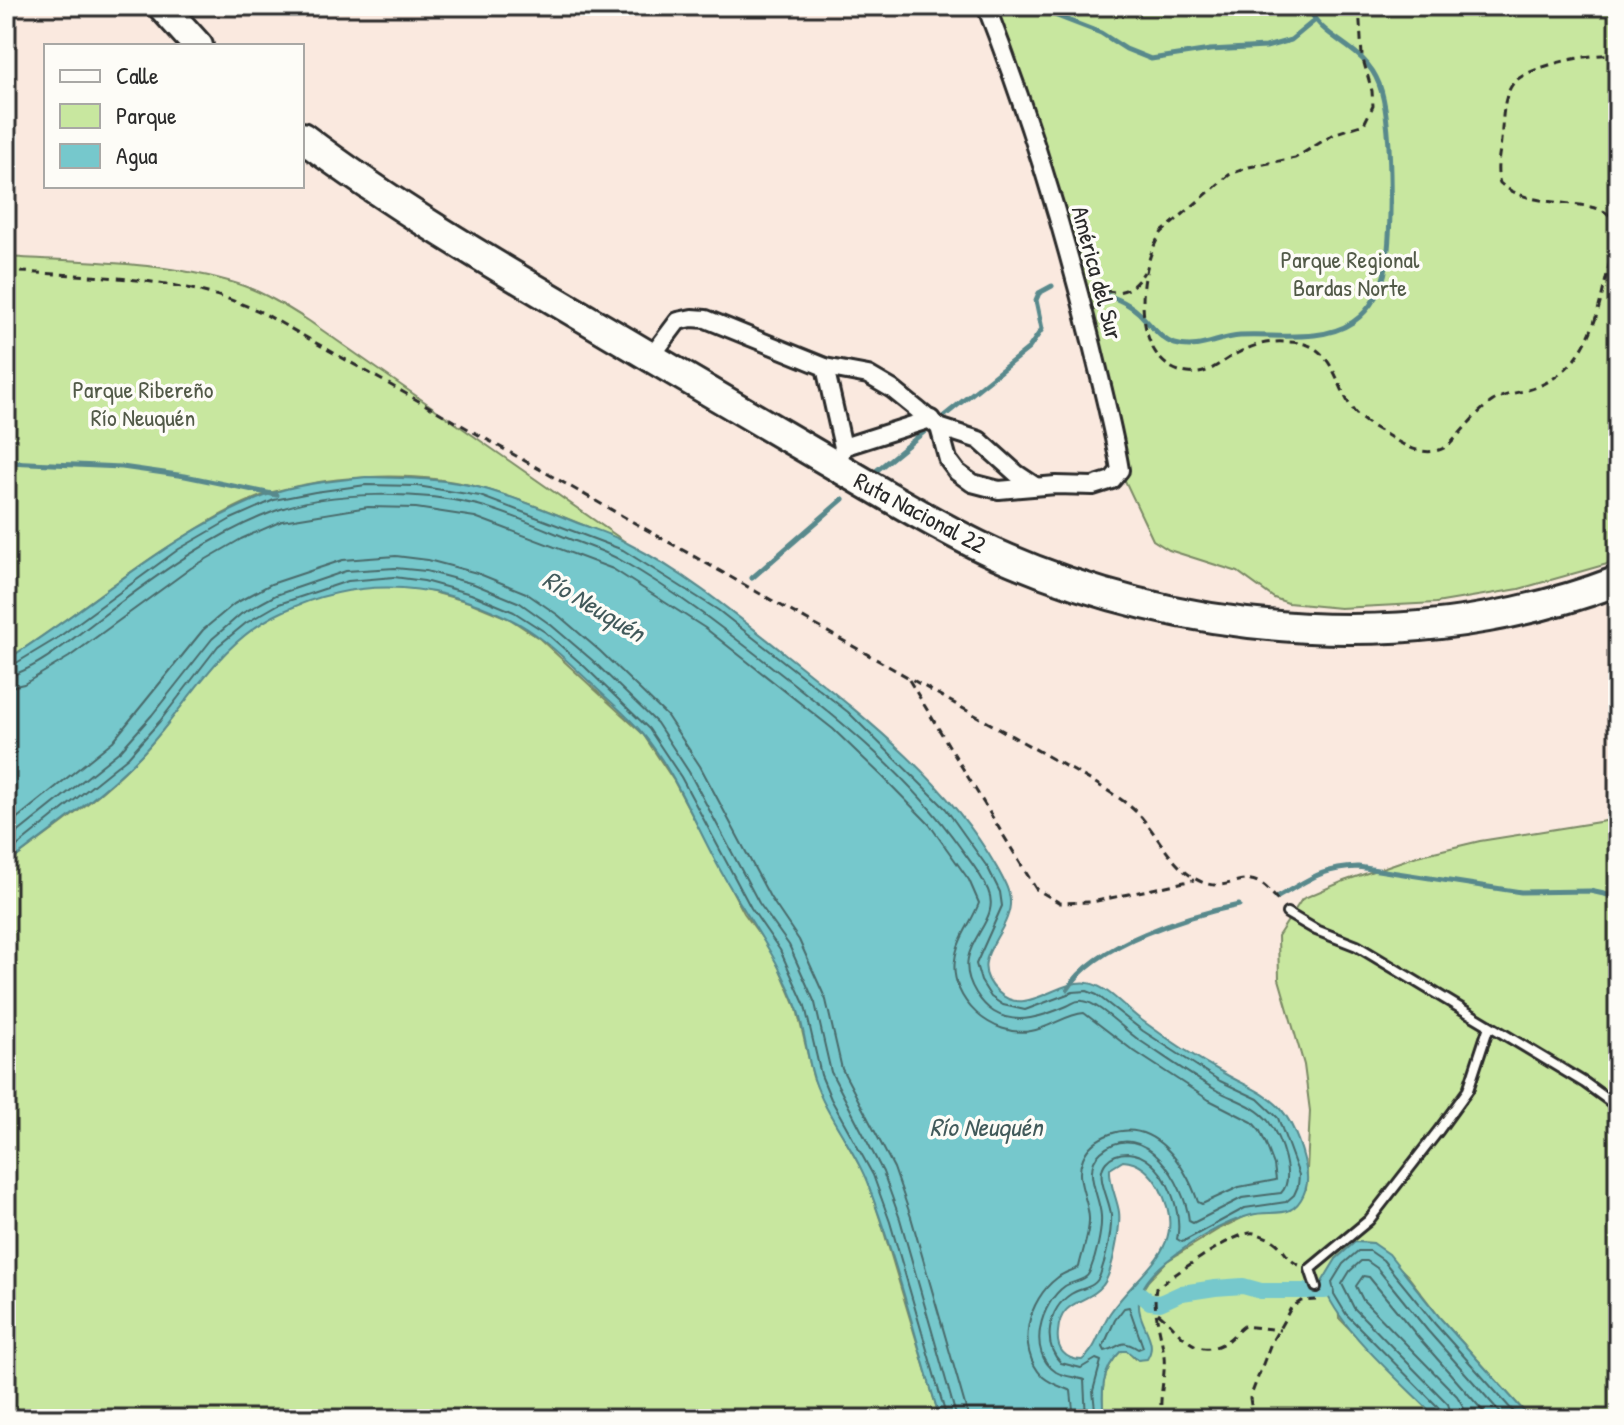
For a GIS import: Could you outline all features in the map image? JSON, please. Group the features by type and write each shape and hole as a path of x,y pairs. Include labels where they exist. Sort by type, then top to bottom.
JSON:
{"highway":[{"path":"162,6 196,44"},
{"name":"Ruta Nacional 22","path":"304,138 410,211 651,357 840,458 952,533 1039,572 1146,605 1235,621 1349,629 1434,624 1500,614 1618,581"}],"street":[{"name":"América del Sur","path":"935,423 948,460 957,472 972,483 999,490 1035,486 1093,486 1112,480 1120,470 1114,432 1078,286 1048,185 986,6"},
{"path":"651,357 678,321 706,319 825,367 868,375 892,389 935,423 979,440 1035,486"},
{"path":"825,367 840,458 935,423"}],"lane":[{"path":"1287,913 1316,930 1357,946 1585,1083 1618,1107"},
{"path":"1316,1287 1310,1269 1369,1220 1468,1090 1489,1026"}],"path":[{"path":"1359,6 1362,56 1373,106 1364,124 1336,133 1295,158 1249,167 1229,175 1162,232 1154,243 1146,269 1143,302 1145,328 1159,357 1171,367 1187,373 1214,369 1254,345 1274,341 1298,342 1313,347 1325,357 1354,412 1412,449 1424,452 1442,450 1497,399 1549,381 1579,356 1588,342 1600,307 1615,240 1615,227 1610,216 1601,210 1517,196 1500,183 1497,163 1505,104 1513,83 1528,72 1599,54 1618,55"},
{"path":"1078,286 1103,291 1128,290 1136,285 1146,269"},
{"path":"6,271 177,285 234,299 276,320 1120,799 1140,816 1179,868 1195,879 1213,886 1245,880 1262,882 1287,913"},
{"path":"907,677 1036,889 1060,903 1092,902 1195,879"},
{"path":"1162,1419 1164,1357 1154,1300 1156,1288 1237,1237 1253,1232 1274,1241 1289,1261 1310,1269"},
{"path":"1253,1419 1250,1398 1271,1343 1291,1308 1301,1301 1316,1300"},
{"path":"1158,1313 1184,1341 1193,1346 1222,1345 1244,1326 1280,1330"}],"green space":[{"name":"Parque Regional Bardas Norte","path":"986,6 1618,6 1618,561 1519,589 1436,603 1340,608 1288,603 1274,598 1238,572 1169,550 1153,540 1120,470 1114,432"},
{"name":"Parque Ribereño Río Neuquén","path":"6,257 153,267 210,276 257,291 309,321 627,543 521,501 460,483 406,477 324,481 273,492 223,514 154,556 6,660"},
{"path":"394,585 469,602 510,619 540,639 643,734 674,781 744,913 773,953 797,1009 813,1077 866,1177 940,1419 6,1419 6,865 119,776 158,736 222,654 249,630 282,611 316,597 356,588"},
{"path":"1618,819 1618,1419 1531,1419 1441,1319 1407,1275 1373,1243 1355,1242 1336,1259 1339,1318 1438,1419 1104,1419 1106,1374 1121,1351 1127,1351 1134,1358 1140,1294 1148,1281 1167,1261 1219,1229 1248,1215 1267,1211 1306,1189 1310,1111 1304,1065 1279,979 1278,936 1302,899 1417,856 1480,841"}],"water":[{"name":"Río Neuquén","path":"366,477 441,481 497,493 615,537 689,580 872,725 928,778 977,836 1002,877 1010,900 1007,917 987,959 989,980 998,992 1020,1001 1077,983 1095,985 1172,1041 1263,1094 1286,1115 1306,1168 1307,1180 1301,1200 1286,1211 1240,1218 1218,1228 1176,1254 1149,1278 1141,1293 1139,1306 1151,1349 1147,1359 1138,1360 1127,1351 1121,1351 1114,1358 1104,1382 1104,1419 940,1419 877,1211 861,1169 819,1093 798,1011 774,958 723,875 666,767 643,734 553,648 508,618 452,596 397,588 341,592 284,611 260,624 219,659 152,743 118,777 6,865 6,660 166,548 234,509 281,490","holes":["1123,1161 1135,1164 1153,1178 1168,1210 1169,1227 1158,1257 1110,1313 1092,1350 1082,1360 1076,1359 1066,1356 1060,1348 1060,1321 1069,1307 1097,1291 1110,1271 1119,1219 1110,1169"]},
{"path":"1355,1242 1373,1243 1389,1254 1441,1319 1531,1419 1438,1419 1390,1372 1356,1337 1330,1300 1322,1282 1336,1259"}],"waterway":[{"path":"1031,6 1101,33 1126,49 1151,59 1210,50 1266,47 1291,40 1314,21"},
{"path":"1096,292 1129,305 1165,339 1184,346 1240,336 1327,333 1353,322 1371,305 1382,282 1388,248 1390,174 1384,101 1372,71 1353,51 1322,27 1308,6"},
{"path":"939,420 1029,348 1042,329 1036,300 1039,293 1052,286"},
{"path":"876,471 930,427"},
{"path":"6,462 122,467 277,495"},
{"path":"752,578 843,499"},
{"path":"1276,898 1323,873 1358,867 1521,892 1590,891 1618,897"},
{"path":"1068,989 1099,958 1121,945 1170,924 1239,905"},
{"path":"1140,1294 1150,1302 1160,1303 1182,1293 1215,1288 1243,1286 1261,1291 1325,1291"}]}
